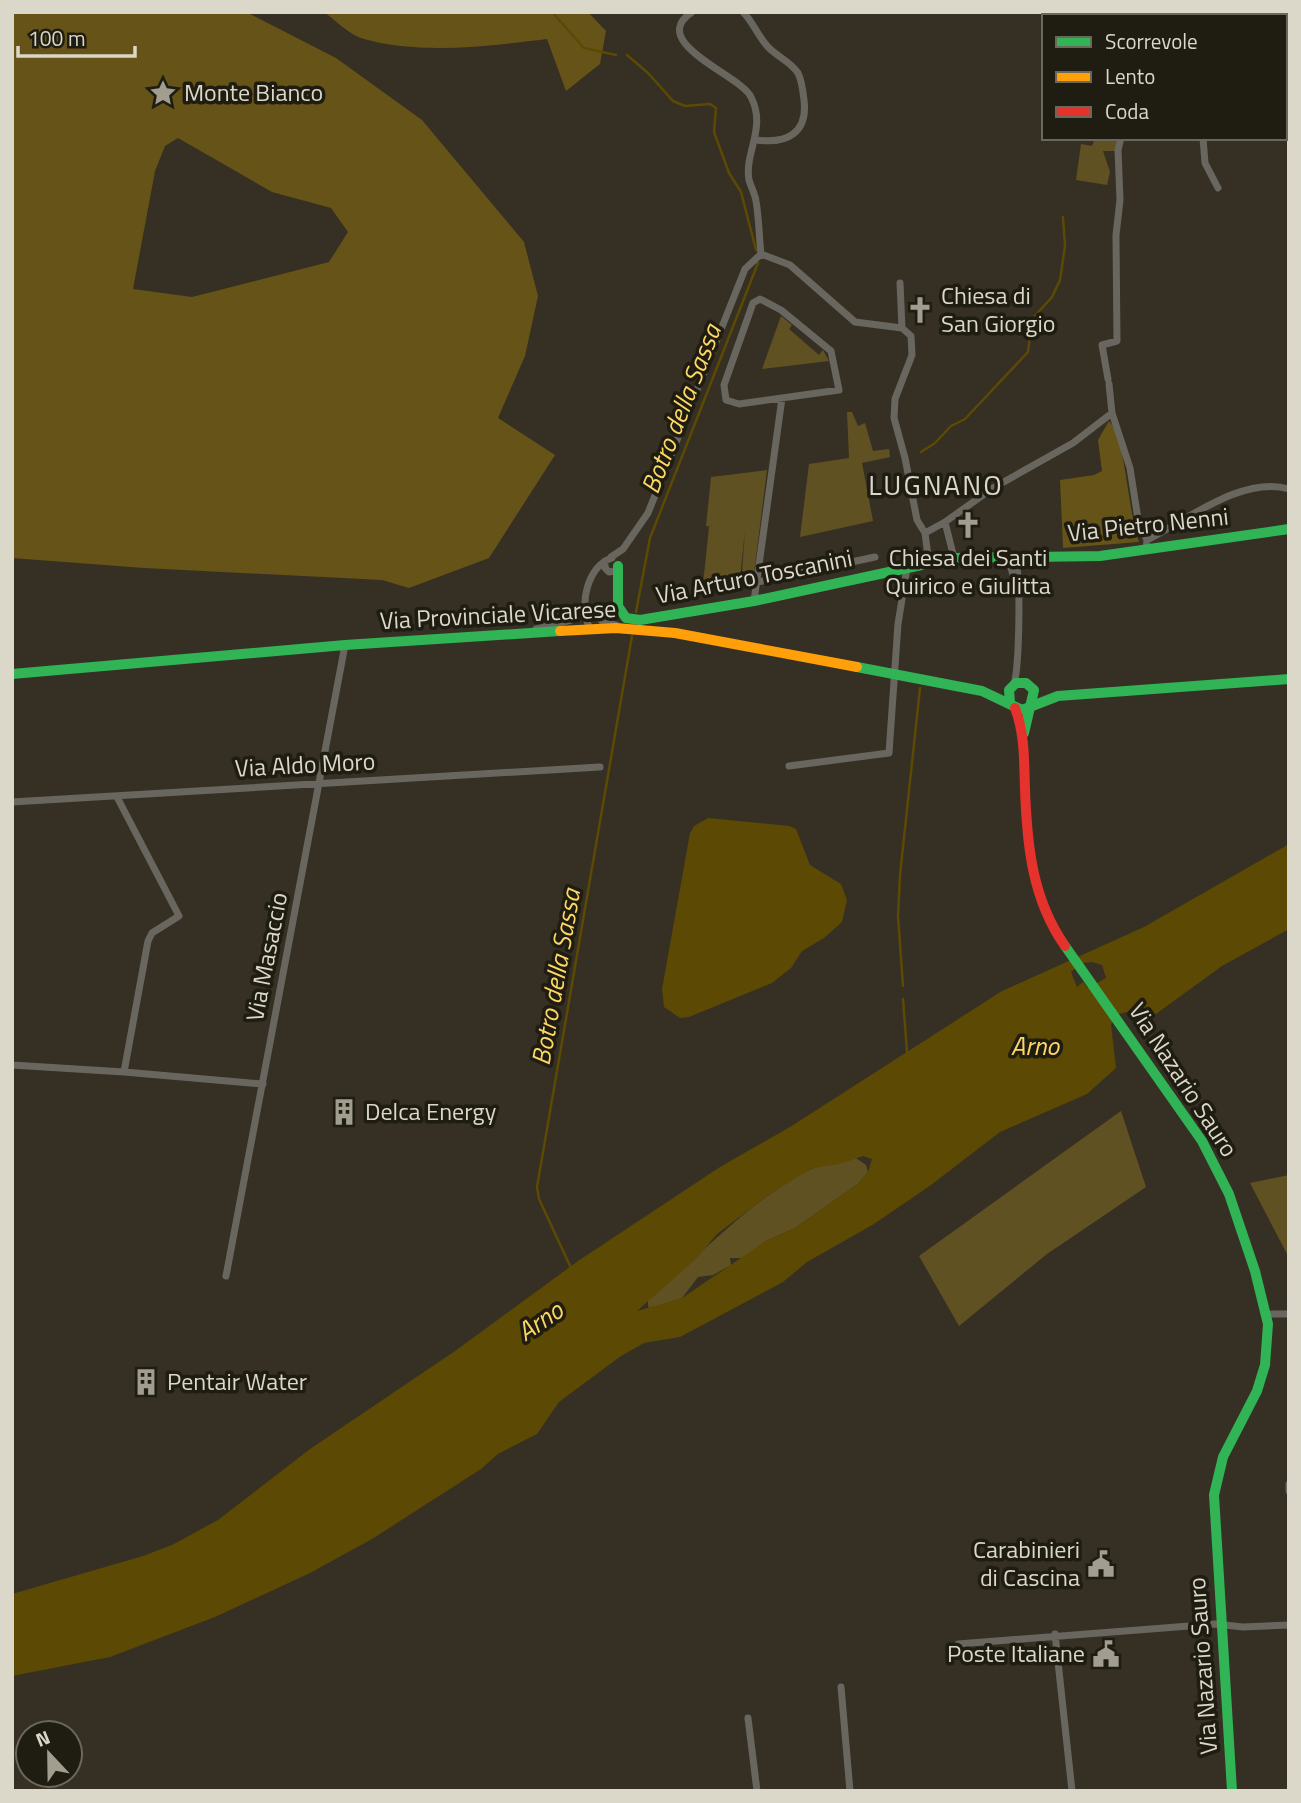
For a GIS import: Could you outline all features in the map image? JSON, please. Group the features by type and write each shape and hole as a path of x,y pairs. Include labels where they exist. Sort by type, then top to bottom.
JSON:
{"main road":[{"name":"Via Pietro Nenni","path":"929,564 954,558 1100,556 1146,545 1289,529"},
{"name":"Via Arturo Toscanini","path":"612,567 618,607 630,619 648,619 754,601 929,564"},
{"name":"Via Provinciale Vicarese","path":"12,674 345,645 590,628 644,630 982,691 1013,706"},
{"path":"1058,696 1021,682 1012,686 1008,694 1013,706 1031,706 1058,696 1289,679"},
{"name":"Via Provinciale Vicarese","path":"982,691 1012,686"},
{"path":"1031,706 1035,700 1032,687"},
{"name":"Via Nazario Sauro","path":"1013,706 1023,739 1032,876 1040,904 1056,933 1202,1141 1229,1194 1244,1234 1268,1324 1262,1379 1223,1457 1214,1489 1234,1788"},
{"name":"Via Nazario Sauro","path":"1023,739 1031,706"}],"street":[{"path":"692,12 683,20 680,30 686,45 693,54 747,90 754,105 757,140 750,157 749,180 756,198 761,254"},
{"path":"743,12 770,50 796,71 804,98 804,120 801,129 793,136 779,141 757,140"},
{"path":"1121,140 1118,158 1120,200 1116,234 1117,341 1102,345 1112,413 1130,468 1138,519 1146,545 1245,488 1264,484 1289,489"},
{"path":"1118,158 1126,140"},
{"path":"1203,140 1205,163 1218,188"},
{"path":"761,254 790,265 855,322 902,328 912,338 912,355 895,399 894,418 917,520 925,533 929,564"},
{"path":"590,628 585,617 585,604 595,573 612,567 648,513 745,269 761,254"},
{"path":"900,283 902,328"},
{"path":"758,299 767,300 831,351 839,390 782,398 732,403 726,400 723,393 753,303 758,299"},
{"path":"754,601 782,398"},
{"path":"925,533 993,488 1073,443 1112,413"},
{"path":"945,522 954,558"},
{"path":"1011,556 1018,572 1016,590"},
{"path":"1011,556 1016,590 1019,659 1012,686"},
{"path":"1018,572 1030,556"},
{"path":"758,582 875,557"},
{"path":"789,766 888,752 907,568"},
{"path":"589,588 593,612 590,628"},
{"path":"524,632 570,620 585,604"},
{"path":"593,612 606,623 644,630"},
{"name":"Via Masaccio","path":"226,1276 345,645"},
{"path":"1019,659 1032,687"},
{"name":"Via Aldo Moro","path":"12,802 600,767"},
{"path":"117,797 179,916 152,933 148,941 124,1072"},
{"path":"12,1065 263,1084"},
{"path":"1272,1314 1289,1314"},
{"path":"1289,1484 1289,1491"},
{"path":"958,1644 1055,1634 1222,1623 1243,1628 1289,1625"},
{"path":"1055,1634 1072,1791"},
{"path":"841,1687 850,1791"},
{"path":"748,1718 757,1791"}],"shaded area":[{"path":"12,12 246,12 336,58 422,120 524,242 538,296 525,356 498,418 555,455 489,558 409,588 382,580 144,568 12,558","holes":["178,138 272,192 331,208 348,232 329,262 192,297 133,289 155,171 165,146"]},
{"path":"324,12 588,12 606,31 600,64 566,91 547,39 456,48 409,47 359,37"},
{"path":"1094,140 1118,140 1115,151 1103,151 1110,172 1107,185 1076,180 1081,144 1092,146"},
{"path":"781,316 792,325 789,329 819,355 823,350 829,361 762,369"},
{"path":"847,412 852,412 858,426 865,423 873,451 889,449 890,457 862,463 873,521 800,537 809,464 849,458"},
{"path":"1109,421 1115,430 1123,459 1139,542 1063,548 1060,480 1094,475 1102,471 1098,440"},
{"path":"767,470 752,589 741,587 745,530 739,588 703,584 709,527 713,527 706,526 711,477"},
{"path":"1121,1111 1146,1187 1047,1254 959,1326 919,1256"},
{"path":"856,1158 866,1165 868,1172 858,1184 795,1228 766,1241 743,1258 730,1258 731,1265 713,1275 698,1277 682,1298 650,1309 648,1299 765,1198 809,1170"},
{"path":"1289,1175 1289,1253 1287,1254 1250,1183"}],"water":[{"path":"708,818 789,826 796,829 810,865 841,884 847,900 842,922 824,938 802,951 791,968 772,983 689,1017 680,1018 664,1007 662,989 690,833 694,826"},
{"name":"Arno","path":"1289,844 1289,929 1222,966 1156,1014 1131,1011 1119,1014 1111,1024 1116,1068 1087,1094 1000,1132 931,1185 874,1224 807,1262 783,1282 680,1337 644,1343 621,1356 559,1402 537,1434 498,1454 481,1469 372,1539 310,1573 215,1617 110,1657 12,1676 12,1594 143,1556 172,1545 218,1520 310,1449 455,1351 578,1261 720,1167 790,1127 1002,991 1144,927","holes":["1082,963 1102,965 1106,978 1088,988 1083,982 1077,987 1071,972","863,1156 872,1159 868,1172 858,1184 795,1228 766,1241 682,1298 637,1311 696,1259 717,1234 774,1191 813,1168 839,1164"]}],"waterway":[{"name":"Botro della Sassa","path":"552,12 584,48 616,55"},
{"name":"Botro della Sassa","path":"627,55 648,73 673,101 685,106 710,104 716,108 714,132 729,173 741,192 756,250"},
{"path":"921,452 935,443 951,426 965,419 1028,352 1032,319 1052,297 1060,280 1065,246 1063,217"},
{"name":"Botro della Sassa","path":"636,612 650,538 758,263"},
{"name":"Botro della Sassa","path":"571,1268 539,1199 537,1187 632,636"},
{"path":"903,986 898,916 900,875 920,688"},
{"path":"903,999 907,1052"}],"traffic: fast":[{"path":"618,566 618,606 626,618 640,620 754,601 954,558 1100,556 1289,529"},
{"path":"12,674 345,645 560,631"},
{"path":"857,667 982,691 1022,710 1058,696 1289,679"},
{"path":"1010,703 1009,690 1016,683 1026,683 1034,690 1024,733"},
{"path":"1065,946 1202,1141 1229,1194 1255,1271 1268,1324 1265,1365 1257,1391 1223,1457 1214,1495 1232,1791"}],"traffic: slow":[{"path":"560,631 616,628 675,633 857,667"}],"traffic: jam":[{"path":"1015,708 1022,738 1027,831 1033,871 1045,910 1065,946"}],"place":[{"name":"Monte Bianco","path":"163,93"},
{"name":"Chiesa di San Giorgio","path":"920,310"},
{"name":"Chiesa dei Santi Quirico e Giulitta","path":"968,525"},
{"name":"Delca Energy","path":"344,1112"},
{"name":"Pentair Water","path":"146,1382"},
{"name":"Carabinieri di Cascina","path":"1101,1564"},
{"name":"Poste Italiane","path":"1106,1654"}],"district":[{"name":"LUGNANO","path":"936,485"}]}
